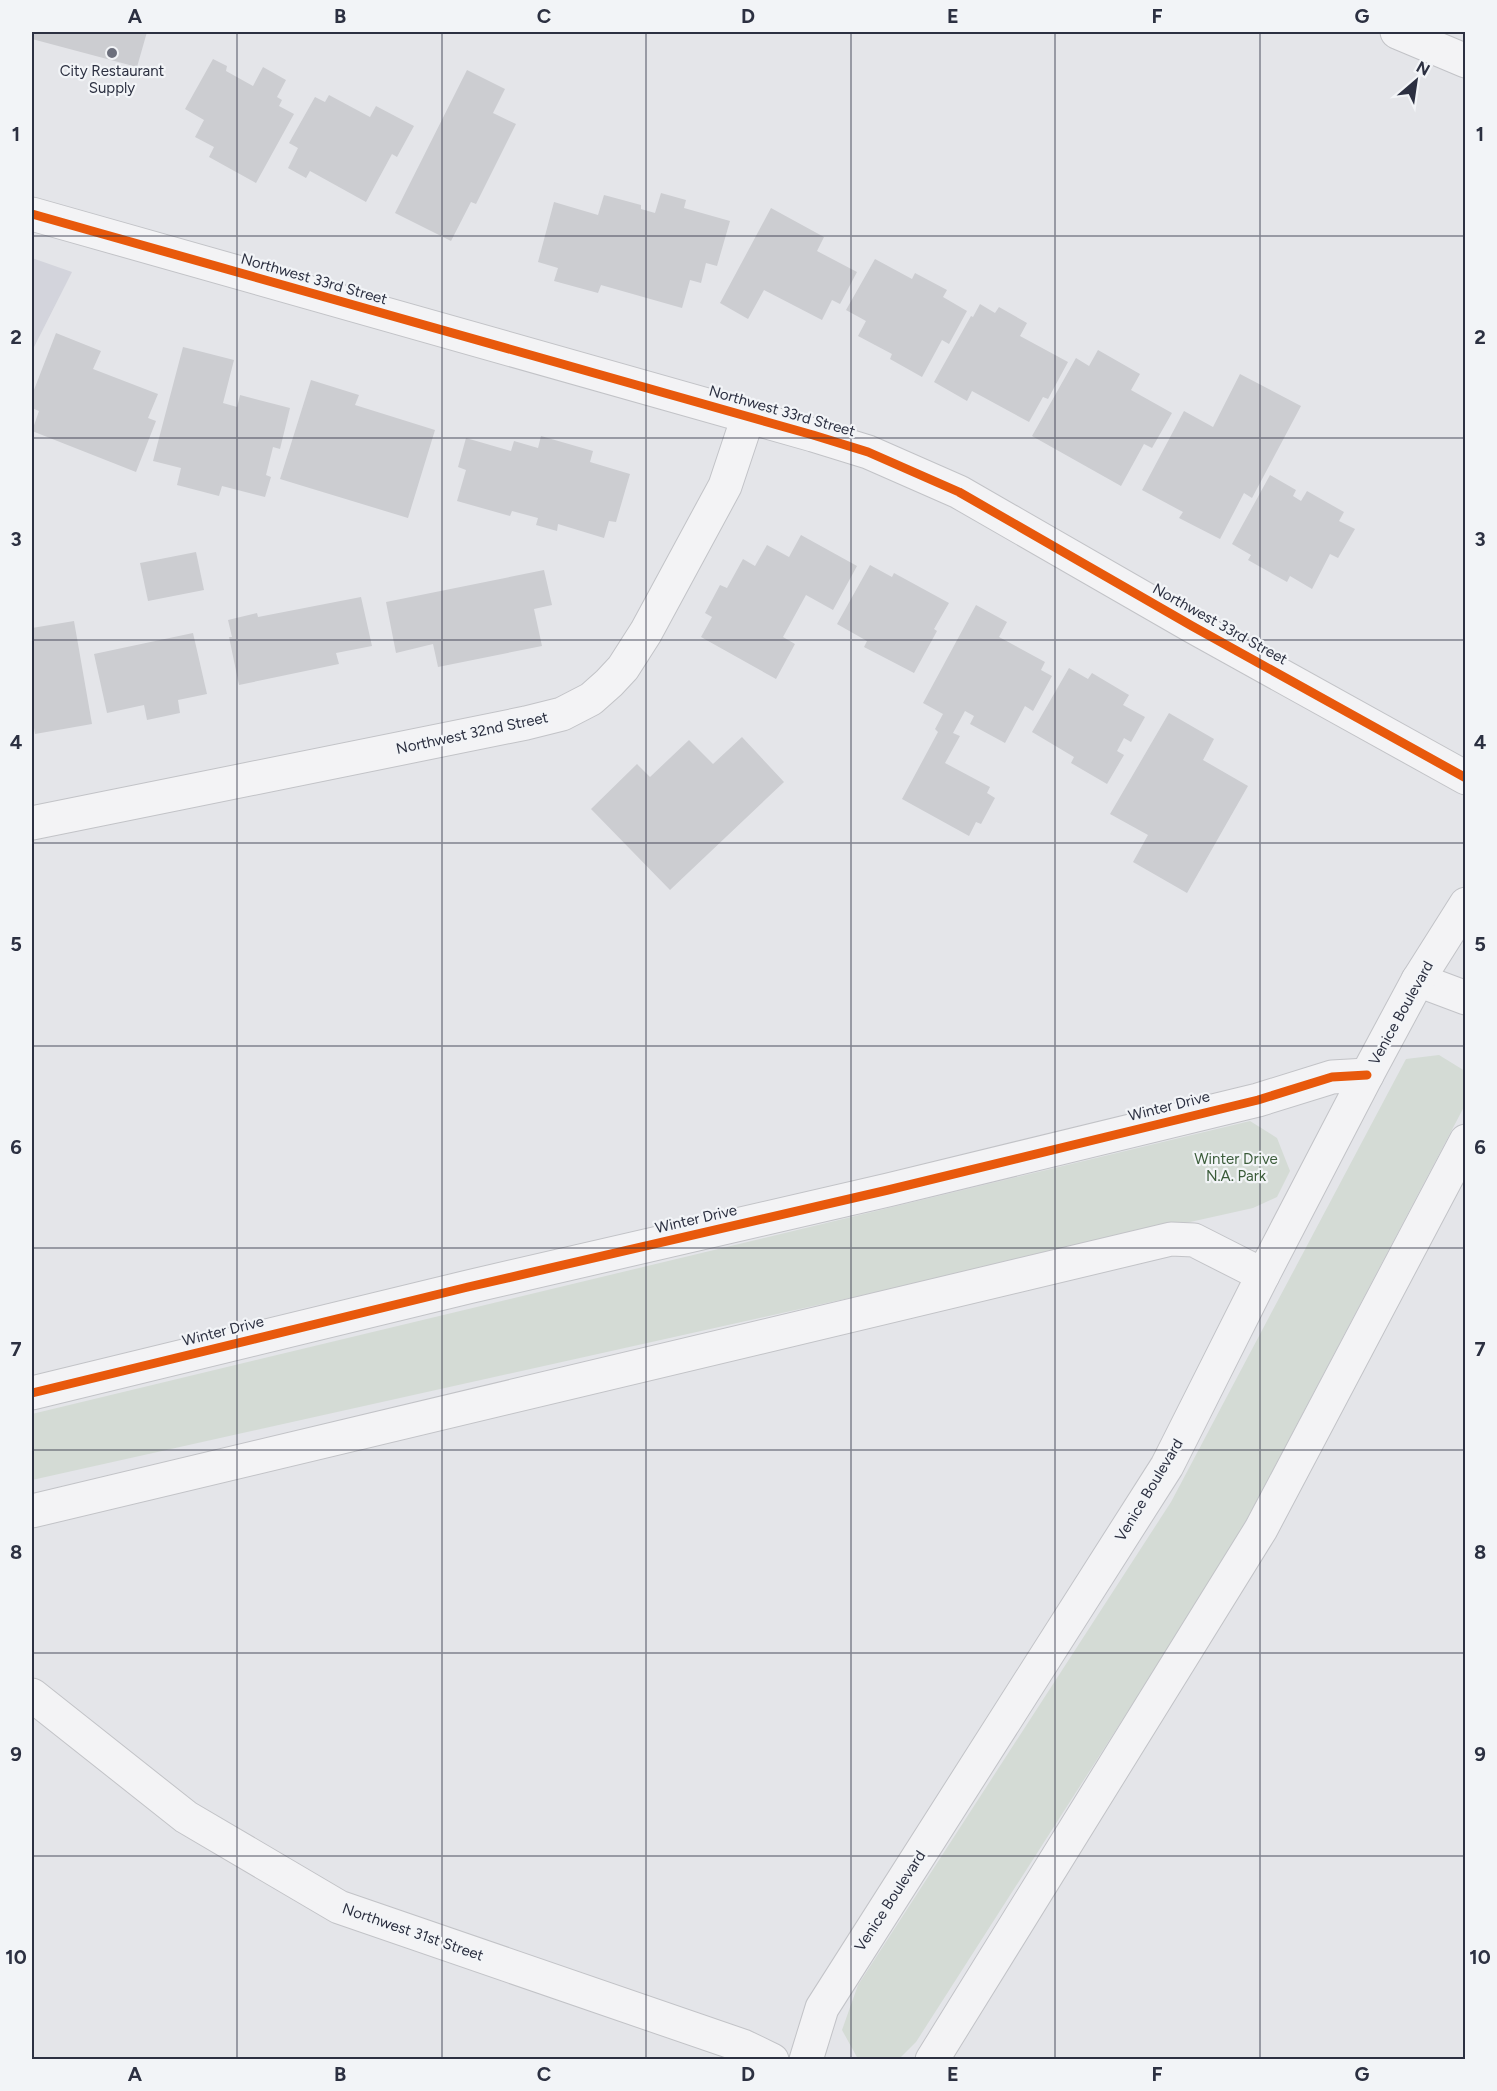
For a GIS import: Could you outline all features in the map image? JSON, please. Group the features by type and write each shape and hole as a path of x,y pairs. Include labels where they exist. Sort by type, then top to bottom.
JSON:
{"street":[{"path":"1397,32 1466,61"},
{"name":"Northwest 33rd Street","path":"32,214 868,452 959,492 1192,626 1466,778"},
{"name":"Northwest 32nd Street","path":"32,823 526,723 562,714 591,699 622,668 646,632 725,486 748,417"},
{"name":"Venice Boulevard","path":"806,2060 822,2008 1167,1466 1367,1075 1418,980 1466,904"},
{"path":"1418,980 1466,998"},
{"name":"Winter Drive","path":"32,1393 468,1287 910,1185 1258,1100 1332,1077 1367,1075"},
{"path":"932,2060 1261,1529 1466,1141"},
{"path":"32,1511 1171,1239 1194,1240 1263,1275"},
{"name":"Northwest 31st Street","path":"32,1695 186,1817 339,1907 743,2046 772,2060"}],"shaded area":[{"path":"32,258 72,272 32,351"}],"green space":[{"path":"1439,1055 1465,1071 1465,1105 1228,1555 916,2042 899,2059 858,2059 842,2030 858,1985 1171,1502 1406,1059"},
{"name":"Winter Drive N.A. Park","path":"1250,1121 1277,1138 1290,1171 1277,1197 1253,1208 32,1480 32,1414"}],"building":[{"name":"City Restaurant Supply","path":"32,32 147,32 137,67 32,39"},
{"path":"213,59 227,66 226,71 253,86 263,67 286,80 277,97 282,100 279,106 294,114 256,183 209,157 214,147 195,137 204,120 185,109"},
{"path":"467,70 505,89 493,113 516,124 476,204 471,202 451,241 395,213"},
{"path":"329,95 370,117 376,106 414,126 397,157 392,154 366,202 310,171 306,178 288,168 298,148 289,143 315,97 325,102"},
{"path":"661,193 686,200 684,208 730,221 717,266 706,263 701,283 690,280 682,308 601,285 598,293 554,281 558,268 538,262 554,202 598,215 604,195 641,205 641,209 655,213"},
{"path":"771,208 824,237 817,251 857,272 840,304 832,300 822,320 764,290 748,319 720,303"},
{"path":"875,259 912,279 915,273 947,290 943,297 967,311 949,344 942,340 922,377 890,359 892,354 858,336 866,321 846,310"},
{"path":"980,304 995,313 999,307 1027,323 1020,336 1068,362 1048,399 1043,397 1029,422 972,391 967,401 934,382"},
{"path":"56,333 101,351 93,369 158,394 148,418 156,421 136,472 32,431 39,411 32,408 32,395"},
{"path":"183,347 234,360 223,403 237,407 240,395 290,408 280,449 273,447 266,475 271,477 265,497 222,486 219,496 177,485 181,468 153,461"},
{"path":"1098,350 1140,374 1131,390 1172,413 1152,448 1144,444 1121,486 1032,436 1076,358 1089,366"},
{"path":"1240,374 1301,406 1252,498 1244,493 1220,539 1179,518 1183,512 1142,490 1184,411 1213,427"},
{"path":"311,380 359,395 355,405 435,430 408,518 280,479"},
{"path":"541,436 593,451 590,462 630,474 616,522 609,521 604,538 558,524 557,531 536,525 538,518 512,511 510,516 457,501 466,470 458,467 466,438 511,451 514,441 538,448"},
{"path":"1270,475 1296,490 1293,496 1301,501 1307,491 1344,512 1339,521 1355,529 1338,558 1330,554 1312,589 1290,576 1287,582 1248,560 1251,555 1232,544"},
{"path":"801,535 857,566 833,610 806,595 783,637 795,644 776,679 701,637 712,617 705,613 720,585 727,588 743,559 755,566 767,545 789,557"},
{"path":"196,552 204,590 148,601 140,563"},
{"path":"870,565 892,577 894,573 949,603 914,673 864,647 867,641 837,624"},
{"path":"544,570 552,605 534,609 542,646 438,667 433,644 396,653 386,602"},
{"path":"361,597 372,646 336,653 339,664 239,685 229,637 232,637 228,620 257,613 258,617"},
{"path":"976,605 1007,622 999,637 1045,662 1041,670 1052,676 1033,711 1025,706 1005,743 970,724 974,716 965,711 953,733 960,736 945,763 990,787 987,793 995,798 981,824 976,822 969,836 902,799 938,732 935,729 943,714 923,703"},
{"path":"74,621 92,724 35,734 32,728 32,628"},
{"path":"193,633 207,694 178,700 180,713 147,720 144,705 107,713 94,654"},
{"path":"1069,668 1088,679 1092,673 1129,695 1123,705 1145,717 1131,742 1124,738 1117,751 1124,755 1107,784 1071,763 1074,757 1032,732"},
{"path":"1169,713 1214,739 1203,760 1248,786 1187,893 1133,862 1148,835 1110,814"},
{"path":"742,737 784,782 670,890 591,809 637,764 650,777 689,740 713,764"}],"cycle path":[{"path":"32,214 868,452 959,492 1192,626 1466,778"},
{"path":"32,1393 468,1287 888,1190 1258,1100 1332,1077 1367,1075"}],"place":[{"name":"City Restaurant Supply","path":"112,53"}]}
